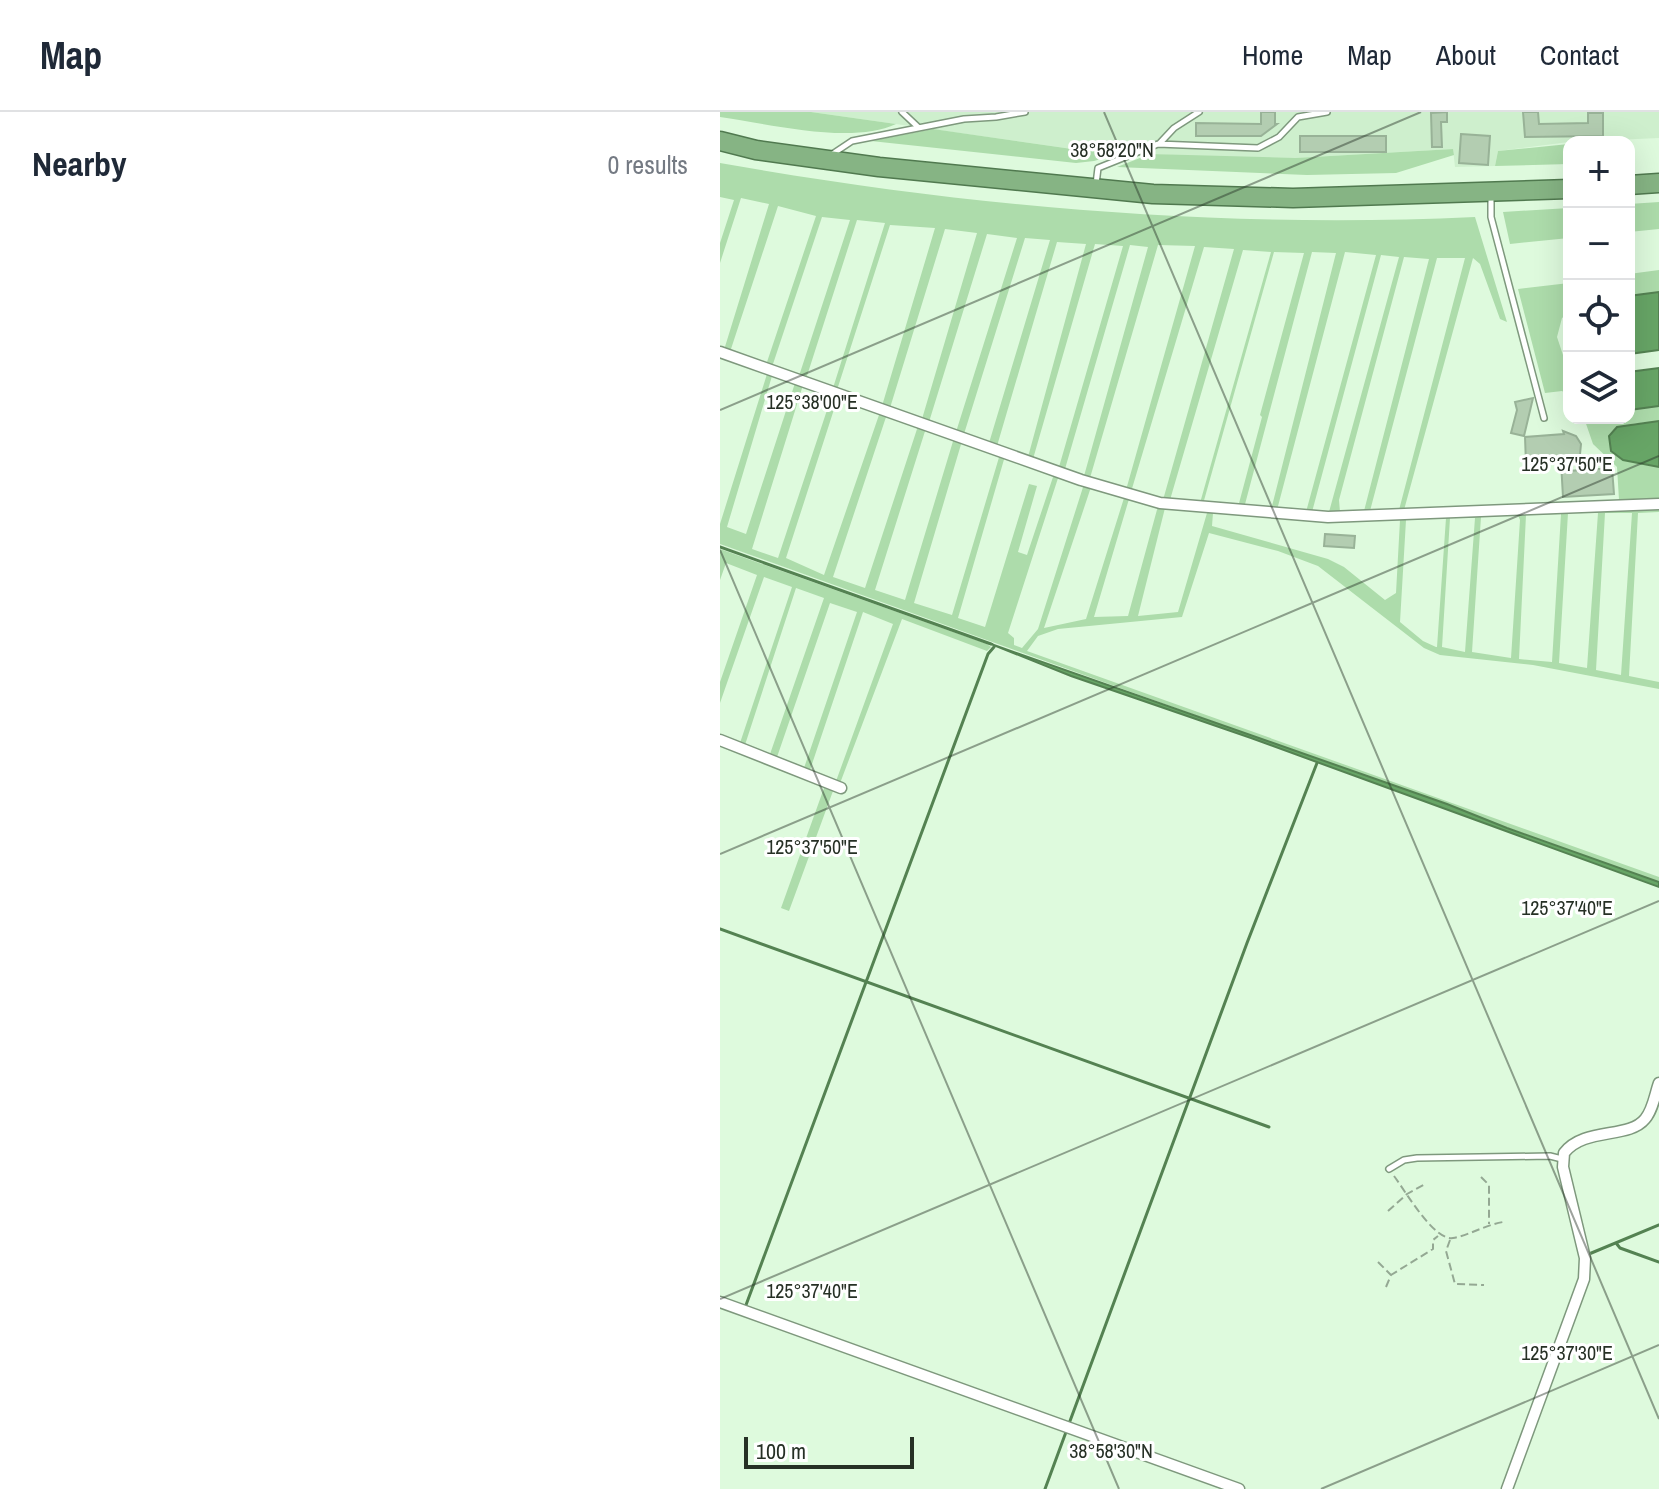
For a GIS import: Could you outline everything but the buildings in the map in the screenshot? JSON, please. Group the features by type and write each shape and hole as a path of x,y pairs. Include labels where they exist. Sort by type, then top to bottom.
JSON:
{"highway":[{"path":"720,141 823,160 1153,194 1293,198 1563,189"},
{"path":"1635,185 1659,183"}],"street":[{"path":"720,352 1081,480 1160,503 1328,517 1659,504"},
{"path":"720,740 841,788"},
{"path":"1507,1489 1584,1279 1585,1258 1562,1159 1568,1148 1578,1141 1643,1122 1659,1083"},
{"path":"720,1302 1239,1489"}],"lane":[{"path":"902,112 918,128"},
{"path":"823,160 852,141 964,115 996,117 1025,112"},
{"path":"1095,189 1098,168 1158,144 1174,128 1199,112"},
{"path":"1158,144 1258,148 1279,137 1298,117 1327,112"},
{"path":"1491,193 1491,217 1544,418"},
{"path":"1389,1169 1404,1160 1417,1158 1550,1156 1562,1159"}],"path":[{"path":"1389,1169 1438,1235 1450,1239 1503,1222"},
{"path":"1481,1177 1489,1185 1489,1224"},
{"path":"1388,1211 1407,1194 1425,1184"},
{"path":"1386,1287 1391,1275 1433,1249 1433,1240 1438,1235"},
{"path":"1450,1239 1446,1251 1455,1284 1484,1285"},
{"path":"1378,1262 1391,1275"}],"shaded area":[{"path":"720,112 811,112 896,124 878,130 834,133 720,117"},
{"path":"811,112 1659,112 1659,138 1563,136 1563,143 1498,151 1495,166 1455,167 1453,149 1295,158 1086,151"},
{"path":"933,129 1086,151 1121,153 1076,163 871,141"},
{"path":"1563,145 1563,164 1495,166 1498,151"},
{"path":"1453,149 1454,155 1396,173 1307,175 1117,167 1150,154 1295,158"},
{"path":"720,163 907,192 1096,211 1285,220 1475,217 1507,322 1500,319 1480,264 1473,258 1404,510 1399,510 1465,258 1437,258 1370,511 1364,511 1429,259 1404,257 1339,500 1340,512 1329,512 1399,257 1381,255 1312,512 1306,512 1376,255 1345,252 1277,510 1271,510 1336,253 1312,252 1244,508 1238,507 1304,253 1274,252 1203,504 1200,503 1271,252 1243,250 1170,500 1163,500 1234,249 1204,247 1131,492 1126,490 1195,246 1158,245 1090,478 1084,476 1148,247 1130,245 1065,469 1059,467 1123,246 1095,244 1033,459 1028,457 1086,244 1057,242 997,446 989,443 1050,240 1025,238 964,434 956,432 1017,238 987,234 929,422 922,419 977,233 945,229 890,408 882,406 935,228 890,225 837,390 833,388 885,223 857,220 806,379 799,376 850,220 822,217 772,367 766,365 816,216 778,206 730,352 724,350 769,204 741,198 720,263 720,243 734,200 720,197"},
{"path":"1659,202 1659,229 1635,231 1635,204"},
{"path":"1563,208 1563,239 1510,244 1503,212"},
{"path":"1659,270 1659,292 1635,295 1635,273"},
{"path":"1563,284 1563,317 1557,337 1563,355 1563,392 1545,393 1518,289"},
{"path":"1659,292 1659,350 1635,353 1635,295"},
{"path":"1659,368 1659,406 1635,409 1635,371"},
{"path":"767,374 772,376 727,527 746,534 795,383 803,385 752,549 778,558 832,395 838,397 786,558 824,575 880,412 887,414 833,577 865,588 918,426 926,428 875,590 905,600 954,438 962,441 914,603 952,615 1000,454 1005,456 958,618 985,627 1029,484 1037,486 1018,552 1027,555 1054,474 1059,475 1008,633 1014,638 1014,645 1022,648 1038,629 1084,484 1091,487 1044,628 1086,619 1124,498 1129,499 1094,617 1128,616 1158,506 1165,508 1138,616 1178,612 1207,513 1213,513 1212,526 1328,559 1344,567 1385,600 1396,593 1400,520 1391,517 1659,508 1659,512 1638,513 1629,676 1659,682 1659,689 1533,665 1440,655 1424,648 1318,566 1278,551 1209,533 1182,617 1058,629 1038,636 1027,651 1659,877 1659,882 720,544 720,524","holes":["1568,513 1598,513 1587,668 1559,663","1605,513 1632,513 1621,675 1596,670","1561,514 1552,662 1519,659 1526,515","1518,515 1511,658 1472,652 1481,517","1446,518 1437,647 1423,641 1400,622 1406,520","1450,518 1475,518 1465,652 1442,647"]},
{"path":"1659,406 1659,421 1635,424 1635,409"},
{"path":"1659,421 1659,467 1623,460 1611,451 1609,436 1617,427"},
{"path":"1586,424 1631,424 1611,451 1623,460 1659,467 1659,498 1619,500 1617,467 1593,444"},
{"path":"720,549 991,647 987,651 902,619 839,786 835,784 893,624 863,612 809,773 803,771 857,612 830,603 776,760 769,757 824,598 796,588 744,748 739,746 792,587 764,577 720,703 720,682 757,575 726,563 720,580"},
{"path":"991,644 1447,804 1659,882 1659,887 1251,738 1071,676"},
{"path":"824,788 833,791 789,911 781,908"}],"waterway":[{"path":"720,547 991,644"},
{"path":"746,1305 988,654 994,647"},
{"path":"1070,1421 1317,763"},
{"path":"720,929 1269,1127"},
{"path":"1589,1254 1659,1225"},
{"path":"1616,1243 1620,1248 1659,1262"},
{"path":"1045,1489 1066,1432"}]}
